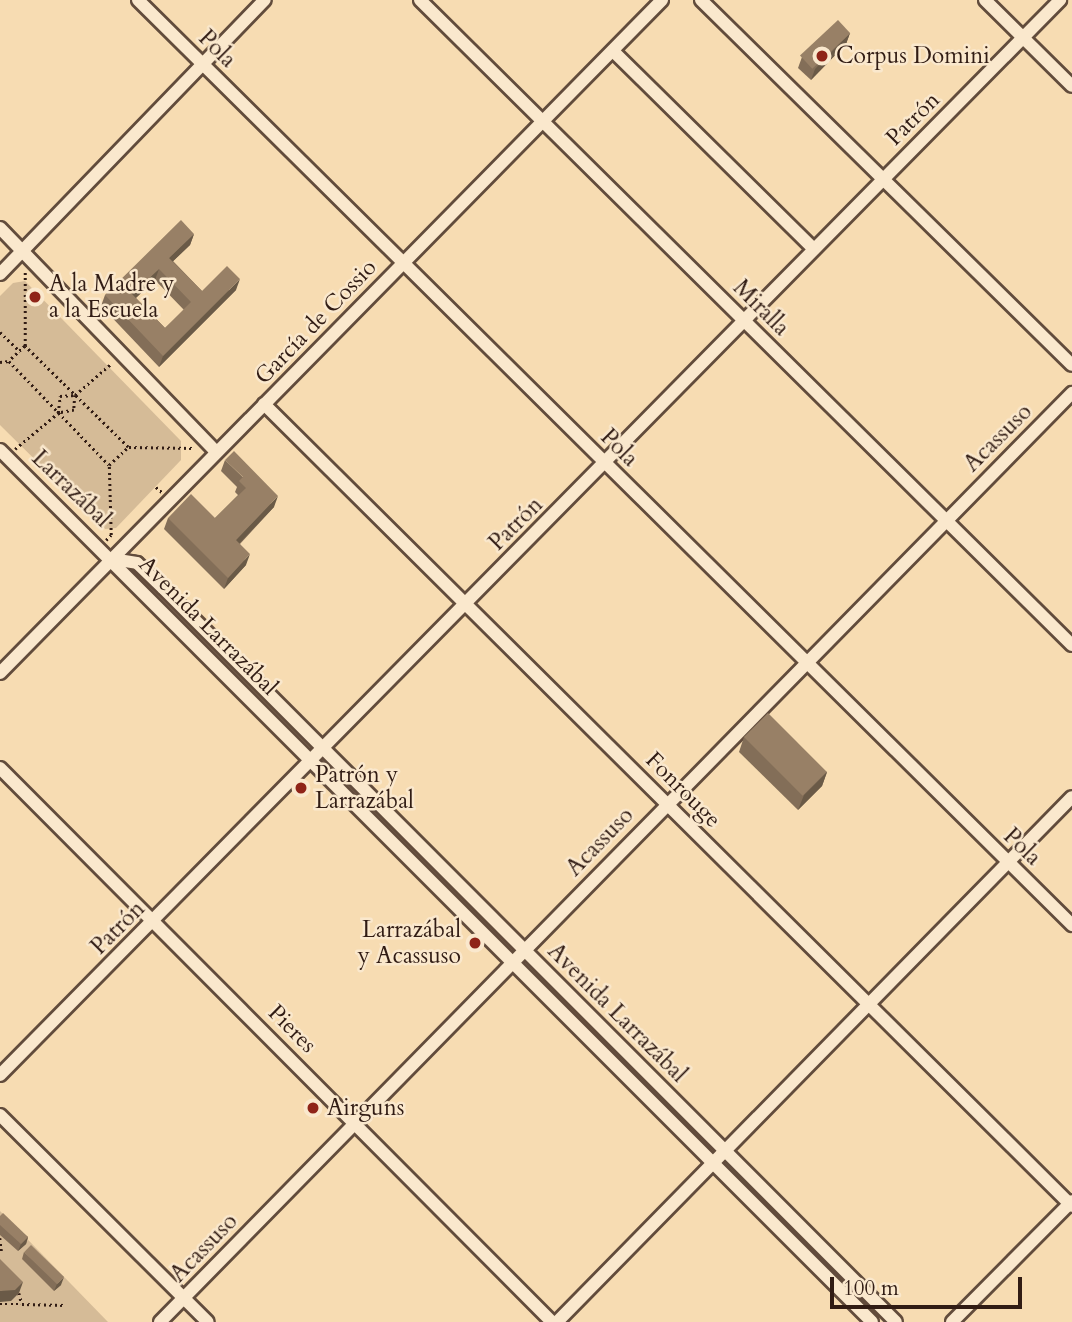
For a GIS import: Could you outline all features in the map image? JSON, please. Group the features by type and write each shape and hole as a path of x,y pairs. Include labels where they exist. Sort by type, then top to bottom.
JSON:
{"street":[{"name":"Pola","path":"138,0 1072,925"},
{"path":"0,274 265,0"},
{"name":"Miralla","path":"420,0 1072,645"},
{"name":"García de Cossio","path":"0,673 662,0"},
{"path":"701,0 1072,365"},
{"path":"985,0 1072,86"},
{"name":"Patrón","path":"0,1075 1060,0"},
{"path":"613,51 814,249"},
{"path":"0,228 216,452"},
{"name":"Acassuso","path":"160,1322 1072,393"},
{"name":"Fonrouge","path":"264,404 1071,1203"},
{"name":"Larrazábal","path":"4,454 112,559"},
{"name":"Avenida Larrazábal","path":"112,559 137,563 896,1322"},
{"name":"Avenida Larrazábal","path":"112,559 872,1322"},
{"name":"Pieres","path":"0,768 554,1322"},
{"path":"554,1322 1072,797"},
{"path":"0,1115 208,1322"},
{"path":"952,1322 1071,1203"}],"path":[{"path":"34,263 22,273 25,346 128,447 191,451 205,439"},
{"path":"0,332 20,351"},
{"path":"0,362 9,362 25,346"},
{"path":"58,412 60,396 75,395 124,354"},
{"path":"9,362 109,464 111,535 100,547"},
{"path":"4,454 58,412 74,410 75,395"},
{"path":"109,464 128,447"},
{"path":"0,1238 2,1254"},
{"path":"19,1293 22,1304"},
{"path":"0,1304 65,1305"}],"shaded area":[{"path":"25,281 181,441 181,460 116,528 105,529 0,425 0,296 13,283"},
{"path":"137,571 301,735 298,738 134,574"},
{"path":"336,771 501,936 498,939 333,774"},
{"path":"538,973 703,1137 700,1140 535,975"},
{"path":"738,1171 889,1322 883,1322 734,1174"},
{"path":"0,1211 108,1322 0,1322"}],"building":[{"path":"838,20 850,33 812,69 800,55"},
{"path":"181,220 194,234 169,258 202,291 227,266 240,279 163,356 105,295","holes":["159,269 191,302 165,328 132,294"]},
{"path":"234,451 278,496 236,540 250,554 228,578 168,518 191,494 215,518 246,488 239,481 243,477 225,460"},
{"path":"768,713 827,772 803,796 744,737"},
{"path":"3,1213 28,1237 21,1244 0,1225 0,1216"},
{"path":"31,1245 64,1277 57,1284 24,1252"},
{"path":"0,1259 23,1282 15,1290 0,1291"}],"place":[{"name":"Corpus Domini","path":"822,56"},
{"name":"A la Madre y a la Escuela","path":"35,297"},
{"name":"Patrón y Larrazábal","path":"301,788"},
{"name":"Larrazábal y Acassuso","path":"475,943"},
{"name":"Airguns","path":"313,1108"}]}
